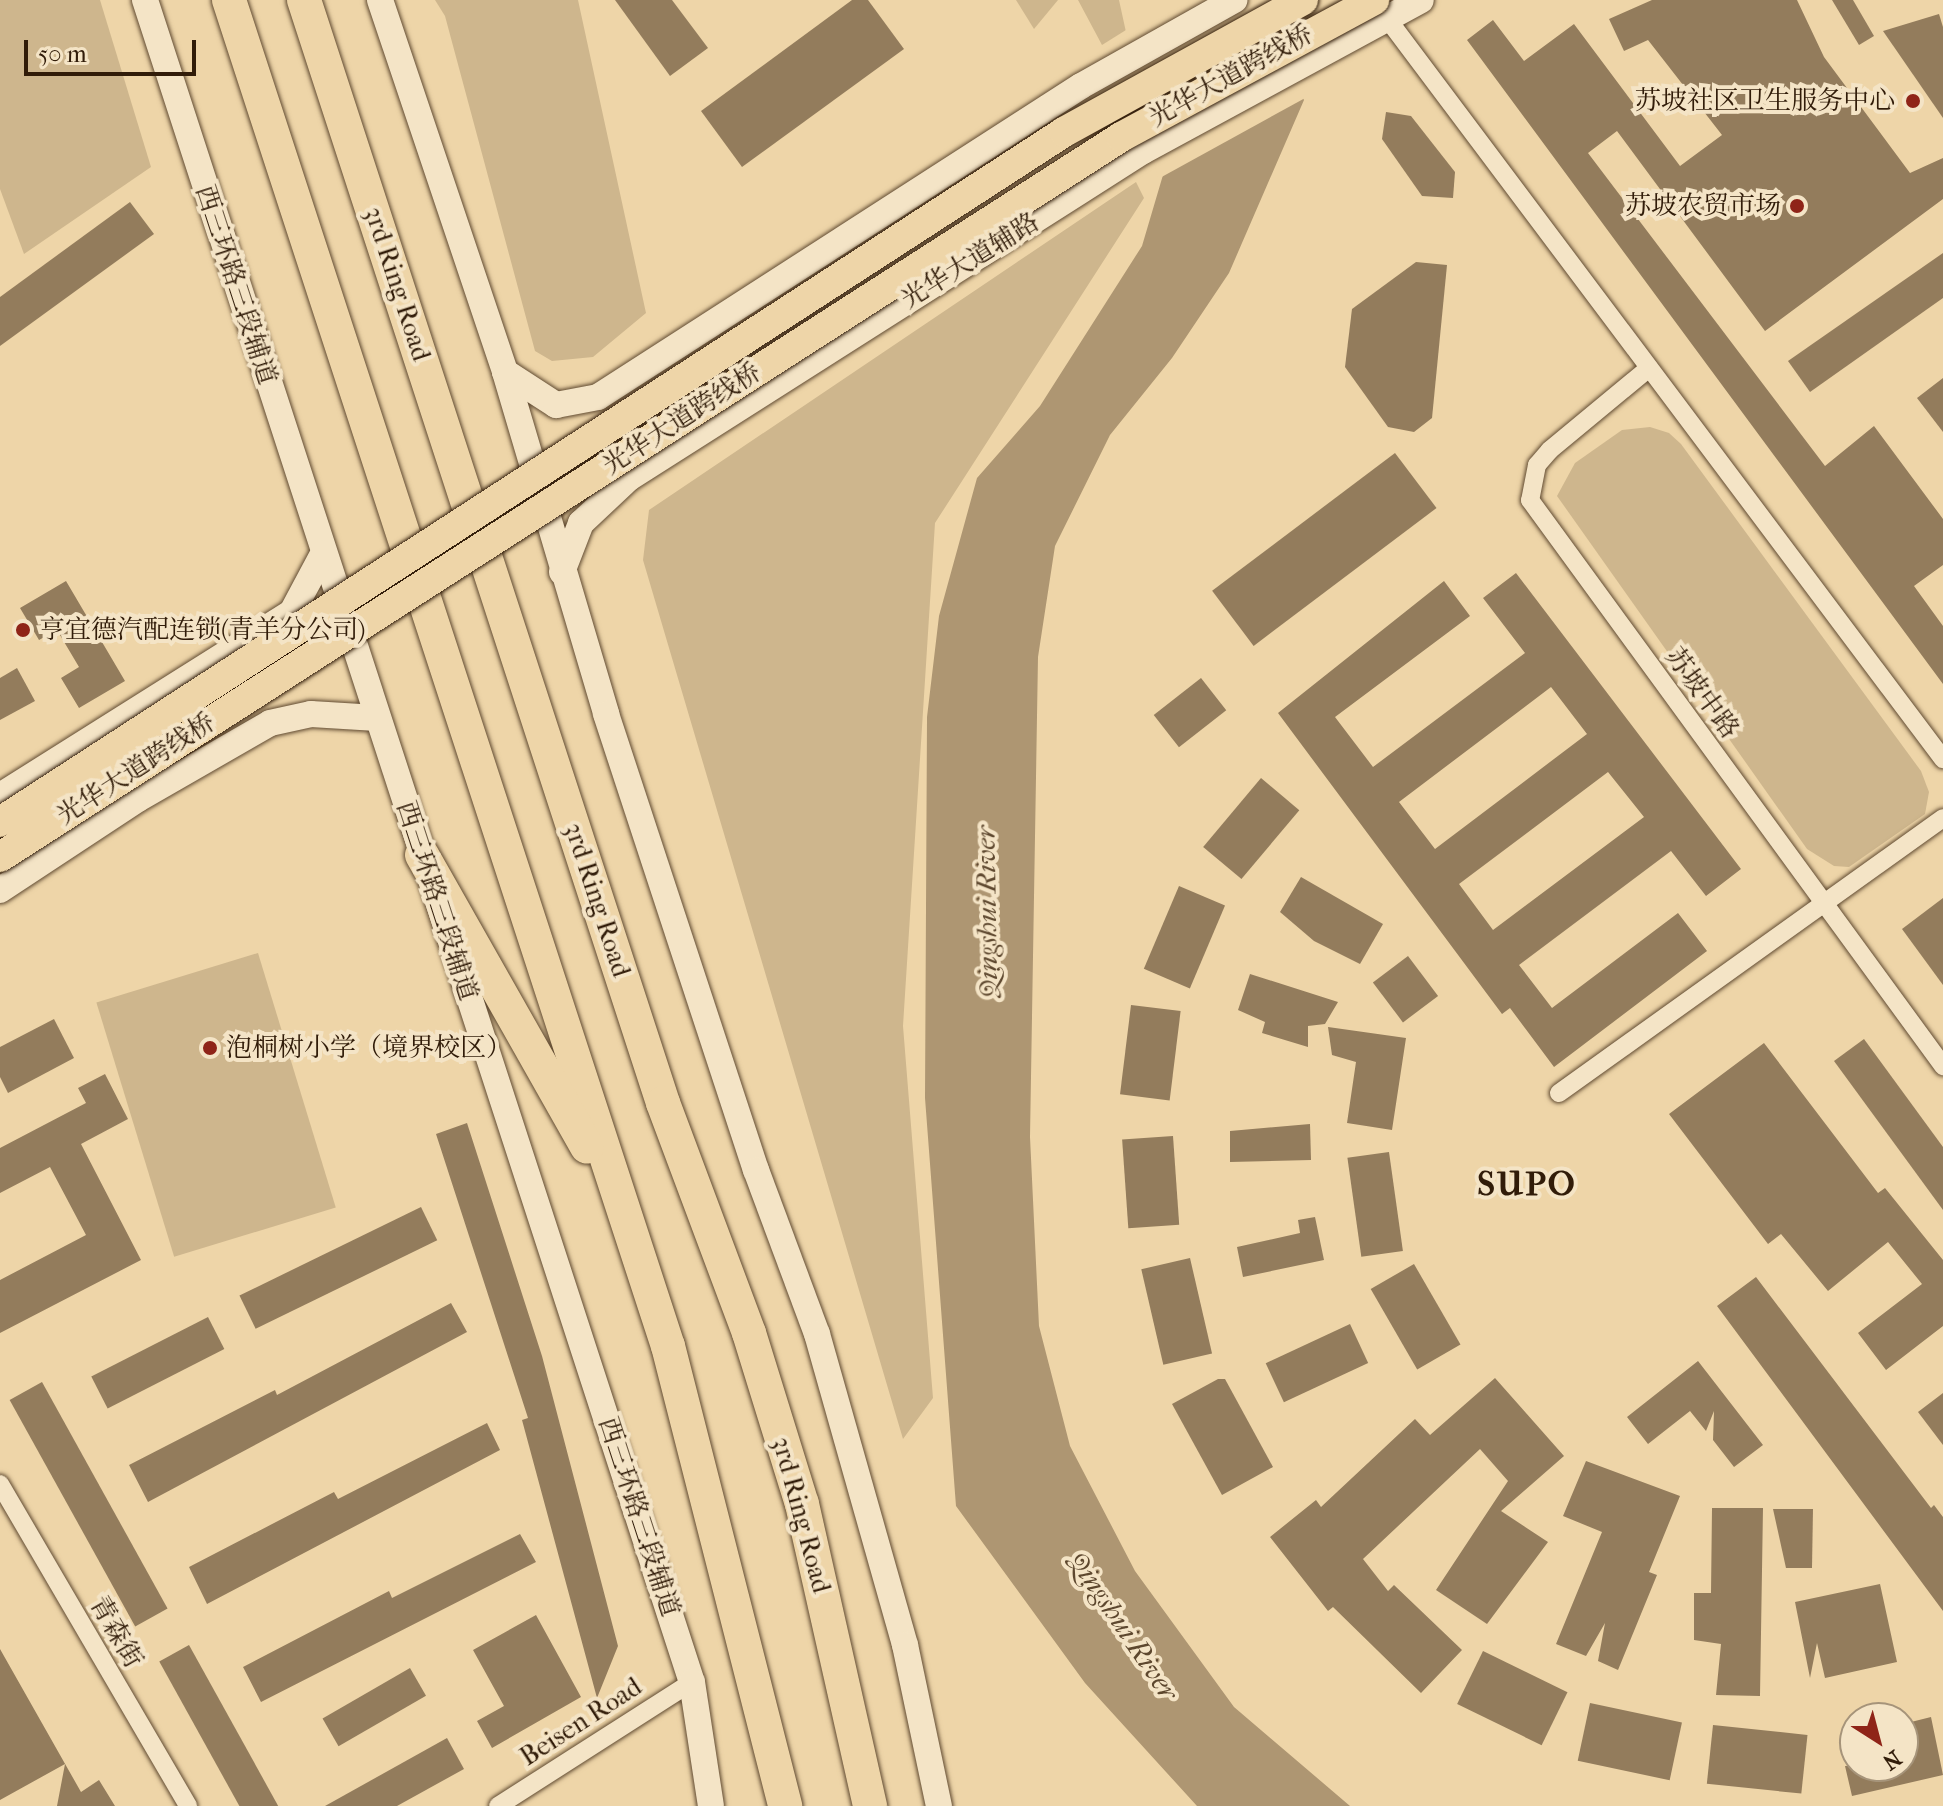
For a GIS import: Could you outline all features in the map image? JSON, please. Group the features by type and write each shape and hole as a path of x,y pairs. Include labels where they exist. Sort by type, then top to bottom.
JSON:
{"highway":[{"path":"229,0 668,1346 785,1806"},
{"name":"3rd Ring Road","path":"304,0 663,1103 749,1333 802,1504 870,1806"},
{"path":"323,0 365,188"},
{"path":"422,855 624,1211"}],"main road":[{"name":"西三环路三段辅道","path":"145,0 692,1682 711,1806"},
{"path":"380,0 505,372 562,572 756,1170 817,1334 905,1645 939,1806"},
{"path":"505,372 556,405 598,397 1125,60 1234,0"},
{"name":"光华大道跨线桥","path":"0,822 1064,132 1303,0"},
{"name":"光华大道辅路","path":"562,572 581,523 629,478 1143,151 1294,67 1380,9 1421,0"},
{"name":"光华大道跨线桥","path":"0,857 1121,137 1380,9"},
{"path":"0,796 247,645 292,612 323,554"},
{"path":"247,645 270,723"},
{"path":"0,890 138,799 270,723 311,714 377,718"}],"street":[{"path":"1380,9 1943,759"},
{"name":"苏坡中路","path":"1649,368 1550,450 1537,465 1530,500 1943,1066"},
{"path":"1559,1093 1943,818"},
{"name":"青森街","path":"0,1484 188,1806"},
{"name":"Beisen Road","path":"498,1806 692,1682"}],"shaded area":[{"path":"0,0 100,0 151,167 24,254 0,189"},
{"path":"435,0 578,0 646,313 593,357 552,361 535,351 445,16"},
{"path":"1016,0 1058,0 1034,29"},
{"path":"1078,0 1174,0 1102,45"},
{"path":"1136,182 1144,198 935,523 903,1026 933,1398 903,1439 643,560 649,510"},
{"path":"1650,427 1669,433 1681,444 1921,771 1929,792 1925,814 1849,867 1834,866 1807,849 1557,496 1575,463 1622,430"},
{"path":"258,953 336,1207 174,1257 96,1002"}],"water":[{"name":"Qingshui River","path":"1255,0 1304,100 1229,273 1172,358 1110,435 1055,546 1038,657 1030,1137 1039,1326 1070,1446 1135,1571 1234,1707 1350,1806 1197,1806 1085,1683 956,1506 925,1098 927,717 939,616 977,478 1040,406 1142,246 1163,175"}],"pier":[{"path":"1119,0 1260,0 1307,97 1158,179"}],"building":[{"path":"615,0 672,0 708,48 670,76"},
{"path":"852,0 868,0 904,49 742,167 701,111"},
{"name":"苏坡农贸市场","path":"1652,0 1797,0 1824,57 1910,173 1943,158 1943,199 1765,331 1617,131 1588,153 1825,466 1874,426 1943,519 1943,565 1914,586 1943,626 1943,684 1467,40 1493,20 1524,61 1574,24 1680,166 1722,135 1648,40 1624,51 1609,19"},
{"path":"1832,0 1853,0 1874,36 1859,45"},
{"path":"1939,14 1943,27 1943,118 1883,31"},
{"path":"1386,112 1411,116 1455,172 1453,198 1422,196 1382,139"},
{"path":"130,202 154,234 0,346 0,297"},
{"path":"1943,253 1943,298 1810,392 1788,361"},
{"path":"1416,262 1447,265 1432,418 1414,432 1388,427 1345,367 1352,309"},
{"path":"1943,378 1943,432 1917,398"},
{"path":"1395,453 1437,508 1254,646 1212,591"},
{"path":"1516,573 1741,869 1706,896 1671,851 1519,965 1552,1008 1678,913 1707,951 1554,1067 1510,1008 1502,1014 1278,713 1444,581 1470,616 1335,717 1373,767 1525,653 1483,598","holes":["1551,687 1587,734 1435,849 1399,802","1608,772 1644,817 1493,930 1459,884"]},
{"path":"66,581 125,681 79,708 61,678 79,667 57,630 39,640 20,608"},
{"path":"17,668 35,701 0,720 0,678"},
{"path":"1201,678 1226,710 1179,747 1154,715"},
{"path":"1261,778 1299,810 1241,879 1203,847"},
{"path":"1301,877 1383,924 1360,964 1314,941 1280,912"},
{"path":"1179,886 1225,906 1190,988 1144,969"},
{"path":"1943,898 1943,985 1902,929"},
{"path":"1408,956 1438,996 1403,1022 1373,982"},
{"path":"1250,974 1338,1002 1325,1024 1308,1026 1308,1047 1262,1033 1265,1022 1238,1010"},
{"path":"1131,1005 1181,1011 1170,1100 1120,1094"},
{"path":"54,1019 74,1058 8,1093 0,1077 0,1047"},
{"path":"1328,1027 1406,1038 1392,1130 1347,1123 1356,1062 1332,1055"},
{"path":"1864,1039 1943,1147 1943,1210 1834,1061"},
{"path":"1764,1043 1878,1193 1885,1188 1943,1260 1943,1326 1886,1370 1858,1333 1922,1284 1888,1242 1828,1291 1781,1234 1768,1244 1669,1114"},
{"path":"105,1074 128,1119 81,1144 141,1260 0,1333 0,1280 86,1235 50,1167 0,1193 0,1148 86,1103 78,1088"},
{"path":"467,1123 542,1356 618,1646 597,1698 522,1420 528,1418 436,1134"},
{"path":"1310,1124 1311,1160 1230,1162 1230,1131"},
{"path":"1173,1136 1179,1225 1128,1228 1122,1140"},
{"path":"1389,1152 1403,1251 1361,1257 1347,1158"},
{"path":"421,1207 437,1240 256,1329 239,1296"},
{"path":"1315,1217 1324,1260 1243,1277 1237,1247 1300,1233 1298,1220"},
{"path":"1190,1258 1212,1353 1163,1365 1141,1269"},
{"path":"1414,1264 1460,1345 1417,1370 1371,1289"},
{"path":"1756,1277 1931,1508 1934,1505 1943,1517 1943,1611 1717,1306"},
{"path":"451,1303 467,1332 148,1502 129,1465 275,1390 277,1395"},
{"path":"208,1317 224,1349 108,1409 91,1376"},
{"path":"1350,1324 1368,1363 1284,1402 1266,1363"},
{"path":"1698,1361 1763,1445 1734,1467 1713,1440 1714,1411 1706,1431 1690,1411 1648,1444 1627,1417"},
{"path":"1495,1378 1564,1456 1501,1511 1548,1542 1487,1624 1436,1590 1508,1481 1480,1449 1363,1559 1388,1591 1394,1585 1462,1650 1421,1693 1333,1607 1328,1611 1270,1537 1316,1500 1321,1507 1415,1419 1430,1435"},
{"path":"1218,1379 1225,1379 1273,1467 1222,1495 1172,1404"},
{"path":"42,1382 168,1609 135,1626 10,1400"},
{"path":"1943,1393 1943,1445 1918,1412"},
{"path":"487,1423 500,1450 207,1604 189,1567 334,1492 338,1499"},
{"path":"1586,1461 1680,1496 1649,1572 1657,1575 1618,1670 1598,1661 1605,1623 1586,1656 1556,1644 1602,1532 1563,1516"},
{"path":"1712,1508 1763,1508 1760,1696 1716,1695 1721,1644 1694,1640 1694,1593 1711,1593"},
{"path":"1773,1509 1813,1509 1812,1568 1786,1568"},
{"path":"520,1534 536,1562 261,1702 243,1667 389,1591 392,1598"},
{"path":"1880,1584 1897,1662 1825,1678 1817,1643 1810,1678 1795,1602"},
{"path":"536,1615 581,1697 492,1748 477,1721 504,1706 473,1650"},
{"path":"189,1645 278,1806 239,1806 159,1661"},
{"path":"0,1649 81,1792 99,1780 115,1806 57,1806 65,1764 0,1800"},
{"path":"1483,1651 1567,1692 1542,1745 1457,1704"},
{"path":"410,1668 426,1696 339,1746 323,1718"},
{"path":"1590,1703 1682,1723 1670,1780 1578,1761"},
{"path":"1931,1717 1943,1775 1919,1781 1919,1720"},
{"path":"1713,1725 1807,1735 1801,1794 1707,1784"},
{"path":"447,1738 464,1769 397,1806 325,1806"},
{"path":"1849,1782 1913,1782 1852,1796"}],"place":[{"name":"苏坡社区卫生服务中心","path":"1913,101"},
{"name":"苏坡农贸市场","path":"1797,206"},
{"name":"亨宜德汽配连锁(青羊分公司)","path":"23,630"},
{"name":"泡桐树小学（境界校区）","path":"210,1048"}],"district":[{"name":"SUPO","path":"1527,1185"}]}
